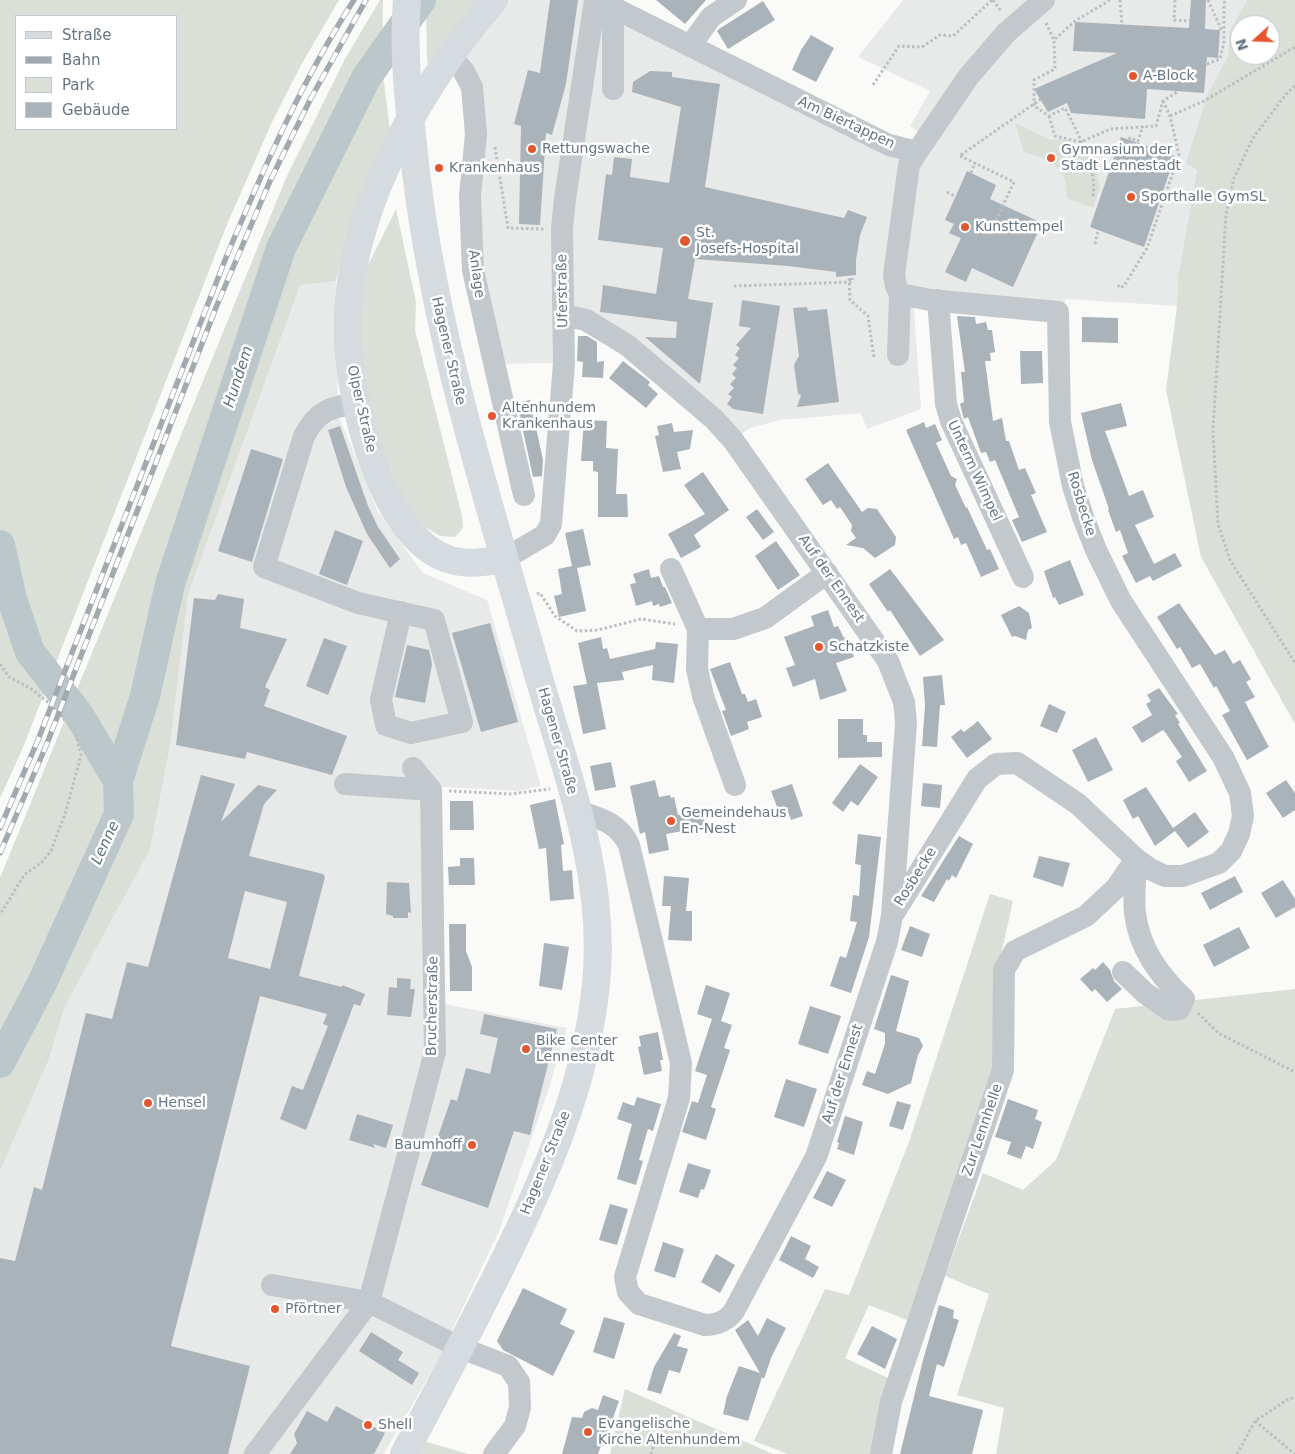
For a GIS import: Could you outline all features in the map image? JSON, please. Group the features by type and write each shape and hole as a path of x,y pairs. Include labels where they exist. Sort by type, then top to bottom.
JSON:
{"main road":[{"name":"Hagener Straße","path":"404,1454 461,1348 543,1179 560,1136 586,1043 596,986 596,917 587,852 570,784 454,383 435,294 418,197 406,73 407,0"},
{"name":"Olper Straße","path":"494,0 450,57 424,97 384,172 362,230 351,282 348,320 349,364 357,403 380,482 392,507 408,530 424,546 446,559 473,564 504,558"}],"street":[{"path":"690,46 711,17 736,0"},
{"path":"898,355 900,294 894,275 909,165 969,76 1006,33 1044,0"},
{"path":"602,3 613,89"},
{"name":"Am Biertappen","path":"602,3 889,145 917,152"},
{"name":"Uferstraße","path":"504,558 540,539 549,530 551,524 564,363 562,229 565,199 602,3"},
{"name":"Anlage","path":"450,57 463,70 472,87 476,134 470,196 473,270 524,495"},
{"name":"Rosbecke","path":"892,916 977,779 996,764 1017,763 1078,804 1136,859 1150,869 1165,876 1183,876 1219,863 1231,851 1239,834 1242,816 1240,793 1223,757 1121,601 1096,550 1083,517 1073,486 1060,422 1058,312 938,300 900,294"},
{"name":"Unterm Wimpel","path":"938,300 946,404 951,421 1024,577"},
{"name":"Auf der Ennest","path":"564,315 586,320 627,345 714,419 733,440 888,661 897,679 904,702 906,723 892,916 887,942 816,1157 734,1311 731,1316 717,1324 705,1325 639,1304 628,1292 625,1277 679,1098 681,1063 628,845 620,831 611,823 577,810"},
{"path":"357,403 334,407 320,413 312,420 304,436 264,568 358,603 401,612 434,620 462,722 411,733 386,725 381,700 401,612"},
{"path":"671,569 698,629 697,670 703,696 735,785"},
{"path":"698,629 733,629 765,618 828,573"},
{"path":"413,768 431,790"},
{"path":"345,784 431,790"},
{"name":"Brucherstraße","path":"369,1302 435,1052 431,790"},
{"path":"1123,972 1145,993 1169,1010 1179,1009 1184,998 1171,986 1147,956 1135,914 1136,859"},
{"name":"Zur Lennhelle","path":"881,1454 891,1402 1003,1070 1004,970 1015,951 1086,916 1116,888 1136,859"},
{"path":"272,1284 369,1302 461,1348 508,1366 519,1382 518,1419 494,1454"},
{"path":"255,1454 369,1302"}],"path":[{"path":"873,85 899,46 922,47 940,35 953,36 992,0"},
{"path":"1034,106 1034,80 1055,69 1054,40 1075,21 1110,0"},
{"path":"1120,0 1122,25"},
{"path":"1175,0 1174,20 1190,21"},
{"path":"1208,0 1223,31"},
{"path":"1207,64 1220,59 1224,42 1224,3 1227,0"},
{"path":"1170,116 1204,101 1295,47"},
{"path":"1295,86 1287,93 1253,138 1234,178 1226,214 1213,431 1218,524 1230,560 1295,663"},
{"path":"1034,106 1049,116 1055,136 1082,142 1110,129 1156,126 1163,101 1177,92"},
{"path":"989,235 1014,182 960,156 1034,106 1041,99"},
{"path":"1118,286 1120,288 1124,286 1147,248 1180,155 1170,116 1163,101"},
{"path":"1049,116 1067,107 1082,142 1095,184 1093,196"},
{"path":"1129,140 1130,138 1138,141 1143,126"},
{"path":"495,145 508,228 528,228"},
{"path":"971,173 975,163"},
{"path":"947,192 956,196"},
{"path":"1096,244 1098,231"},
{"path":"734,286 852,282 850,278 850,300 868,316 874,358"},
{"path":"516,598 540,593 555,616 577,631 598,630 641,620 698,629"},
{"path":"0,664 14,681 30,688 49,702 75,731 81,747 81,762 58,836 51,851 42,862 24,875 0,915"},
{"path":"431,790 510,794 570,784"},
{"path":"1184,998 1218,1033 1295,1072"},
{"path":"1237,1454 1255,1421 1287,1400 1295,1397"},
{"path":"1255,1421 1295,1454"},
{"path":"651,1454 658,1431"}],"shaded area":[{"name":"St. Josefs-Hospital","path":"494,0 598,0 889,145 927,138 910,126 930,91 858,57 903,0 1247,0 1239,15 1230,15 1228,56 1208,93 1197,170 1178,277 1177,306 1065,299 1064,305 913,297 921,409 867,429 861,413 780,420 750,428 733,440 627,345 564,316 564,363 494,364 473,270 472,87 450,57"},
{"path":"336,281 334,331 340,419 378,512 423,573 487,600 541,786 518,791 426,786 429,1001 567,1028 548,1091 499,1231 439,1358 384,1454 0,1454 0,1171 49,1059 65,1006 150,850 170,746 188,595 300,284"}],"green space":[{"path":"0,0 339,0 301,65 272,122 228,222 22,750 0,798"},
{"path":"380,0 383,0 382,67 391,139 369,176 346,236 336,281 300,285 188,595 170,746 150,850 65,1006 49,1059 0,1171 0,878 286,178 346,57"},
{"path":"426,0 480,0 427,64"},
{"path":"1247,0 1295,0 1295,724 1201,557 1166,390 1177,306 1178,277 1197,170 1186,163 1208,93 1228,56 1230,30 1230,65 1280,65 1280,15 1239,15"},
{"path":"1015,123 1051,140 1065,139 1084,147 1095,167 1100,186 1093,208 1067,198 1067,187 1061,172 1050,161 1024,152"},
{"path":"396,209 416,302 415,330 462,516 463,528 455,537 440,536 419,523 402,497 385,456 364,387 360,321 367,267"},
{"path":"990,894 1013,901 998,968 997,1070 907,1320 869,1305 845,1358 890,1379 873,1454 788,1454 754,1441 825,1289 849,1295 909,1142"},
{"path":"1295,989 1295,1454 996,1454 1004,1408 957,1395 989,1294 945,1276 983,1173 1023,1190 1056,1160 1115,1009"},
{"path":"625,1389 773,1454 610,1454"},
{"path":"424,1441 468,1454 417,1454"}],"building":[{"path":"550,0 578,0 566,84 552,135 546,133 540,225 519,224 521,126 514,124 528,70 540,73"},
{"path":"656,0 706,0 685,24"},
{"name":"A-Block","path":"1191,0 1206,0 1205,29 1220,30 1218,58 1207,57 1204,93 1147,89 1145,119 1071,113 1067,103 1048,112 1034,89 1117,53 1073,51 1075,22 1189,28"},
{"path":"763,1 775,20 728,49 717,31"},
{"path":"811,35 834,48 816,82 792,70 801,50"},
{"path":"650,71 672,72 672,77 720,84 705,187 844,218 848,210 867,217 860,235 856,275 836,277 836,272 788,266 695,259 688,299 713,303 700,384 645,337 676,338 677,322 600,312 603,285 656,294 663,248 598,240 606,174 612,175 614,157 632,159 630,177 669,183 681,107 632,92 633,82"},
{"name":"Sporthalle GymSL","path":"1121,137 1175,156 1144,247 1090,227"},
{"path":"967,171 996,185 990,199 1042,223 1013,287 972,268 966,282 945,272 961,238 949,233 954,224 945,220"},
{"path":"742,300 780,306 763,414 733,409 727,404 732,397 728,394 734,388 730,384 736,378 732,374 737,368 733,365 739,358 735,355 740,348 736,345 751,328 739,326"},
{"path":"807,307 808,311 827,309 839,402 797,407 801,395 798,394 794,365 799,356 793,308"},
{"path":"957,316 975,317 976,324 986,322 988,330 992,330 995,352 990,353 991,361 985,361 993,421 1002,418 1006,441 1009,441 1019,470 1025,468 1036,493 1031,495 1047,532 1022,542 1012,520 1019,517 995,460 990,462 986,452 981,453 968,417 964,419 960,404 964,402 961,372 965,372"},
{"path":"1082,317 1118,318 1118,343 1082,342"},
{"path":"578,336 587,336 597,342 597,362 604,361 603,378 582,377 583,362 577,361"},
{"path":"1020,351 1042,351 1043,383 1021,384"},
{"path":"623,361 650,382 648,385 658,394 646,408 609,378"},
{"path":"530,400 543,460 542,476 533,477 517,403"},
{"path":"1121,403 1127,426 1105,431 1129,496 1143,490 1154,517 1135,525 1154,564 1175,553 1182,566 1153,581 1150,576 1136,583 1122,556 1128,553 1120,530 1116,532 1108,510 1092,460 1081,413"},
{"path":"584,420 607,421 606,448 618,449 616,494 627,494 628,517 598,517 598,472 593,471 593,461 581,461"},
{"path":"924,422 926,428 935,424 942,440 936,443 951,476 957,479 955,485 987,550 990,549 999,569 981,577 966,543 961,545 958,537 954,539 906,430"},
{"path":"672,423 674,432 693,430 690,449 677,452 681,469 663,472 655,436 659,435 657,426"},
{"path":"340,426 368,506 378,527 400,559 390,568 367,534 346,487 328,430"},
{"path":"251,449 283,459 252,562 218,551"},
{"path":"828,463 862,512 868,508 877,509 896,537 895,545 875,558 863,548 846,545 856,538 851,531 852,525 840,507 837,509 831,500 823,505 805,479"},
{"path":"703,472 729,510 694,535 701,547 681,558 668,534 705,514 684,485"},
{"path":"757,509 774,532 763,540 746,517"},
{"path":"583,529 591,565 577,568 586,611 559,617 554,596 562,594 558,569 572,566 565,533"},
{"path":"335,530 363,541 347,585 319,574"},
{"path":"776,541 800,575 778,590 755,556"},
{"path":"1070,560 1084,595 1059,605 1055,597 1053,598 1044,571"},
{"path":"649,569 651,578 659,576 672,603 660,607 659,604 653,606 652,601 636,606 630,584 636,583 633,574"},
{"path":"890,569 944,640 920,656 890,610 888,612 869,584"},
{"path":"218,594 244,599 240,628 287,639 265,687 270,690 264,706 347,736 332,775 247,752 245,759 176,745 194,598 215,600"},
{"path":"1179,603 1215,655 1225,650 1233,664 1240,660 1251,679 1246,682 1255,697 1245,702 1269,747 1247,760 1222,715 1230,711 1216,686 1214,688 1200,664 1192,668 1180,647 1177,649 1157,617"},
{"path":"1019,606 1029,613 1032,628 1028,630 1026,640 1015,636 1012,637 1001,615"},
{"name":"Schatzkiste","path":"828,610 834,627 838,626 844,638 847,637 854,657 836,663 847,691 820,700 815,679 793,687 786,668 795,665 784,637 814,626 811,616"},
{"path":"490,623 518,722 481,732 452,633"},
{"path":"601,637 603,649 607,648 610,659 655,649 656,642 678,644 674,683 652,680 653,665 622,672 624,680 597,683 606,729 583,734 573,686 587,684 578,643"},
{"path":"324,638 347,646 328,695 306,686"},
{"path":"407,645 429,650 432,664 425,703 395,697"},
{"path":"730,662 742,694 745,694 748,702 756,699 762,717 747,722 749,729 731,736 722,711 726,710 710,669"},
{"path":"942,675 945,705 940,705 937,747 922,746 925,706 923,677"},
{"path":"1159,688 1178,714 1175,715 1180,723 1178,724 1207,771 1189,782 1176,761 1182,757 1163,730 1142,743 1132,727 1152,715 1146,704 1151,701 1147,695"},
{"path":"1049,704 1066,712 1057,733 1040,726"},
{"path":"838,719 863,719 863,735 867,735 867,742 882,742 882,757 838,758"},
{"path":"978,721 992,739 967,758 951,737 961,729 964,732"},
{"path":"1096,737 1113,770 1088,782 1072,750"},
{"path":"611,762 616,787 595,791 590,766"},
{"path":"860,764 878,777 858,806 851,801 843,812 832,803"},
{"name":"Hensel","path":"201,775 235,784 221,822 258,785 277,790 264,804 249,856 323,874 325,877 299,976 342,987 342,985 365,994 360,1006 354,1004 306,1130 280,1119 292,1086 303,1090 328,1026 323,1024 327,1014 260,996 171,1346 250,1366 228,1454 0,1454 0,1258 15,1261 34,1187 42,1190 86,1013 112,1019 127,962 148,967","holes":["245,891 287,902 270,969 228,958"]},
{"name":"Gemeindehaus En-Nest","path":"655,780 659,797 670,795 671,798 674,797 678,815 702,811 706,827 666,834 669,850 649,854 645,832 640,834 630,786"},
{"path":"1286,780 1295,793 1295,810 1283,818 1266,793"},
{"path":"923,783 942,785 940,808 921,806"},
{"path":"792,784 803,816 791,820 788,812 780,815 771,791"},
{"path":"1146,787 1173,828 1195,812 1209,832 1188,848 1175,831 1155,846 1138,816 1133,819 1123,800"},
{"path":"555,799 564,844 561,845 563,871 572,870 574,899 550,901 546,848 539,849 530,805"},
{"path":"450,801 473,801 474,830 450,830"},
{"path":"858,834 881,837 869,937 851,993 830,986 840,956 846,958 857,922 850,921 853,895 859,896 861,865 855,864"},
{"path":"959,836 973,844 956,878 952,875 949,881 947,879 934,902 921,896"},
{"path":"1039,856 1070,863 1063,887 1033,877"},
{"path":"460,858 474,858 475,885 449,885 448,867 460,866"},
{"path":"664,876 689,878 686,911 692,911 692,941 668,940 671,906 662,906"},
{"path":"1235,876 1243,892 1210,910 1201,893"},
{"path":"1283,880 1295,899 1295,907 1276,918 1261,893"},
{"path":"387,882 409,883 411,913 408,912 408,918 393,918 393,916 386,914"},
{"path":"449,924 466,924 466,951 472,967 472,991 450,991"},
{"path":"910,926 930,934 922,957 901,950"},
{"path":"1239,927 1250,948 1214,967 1203,945"},
{"path":"544,943 569,947 562,990 539,986"},
{"path":"1103,962 1110,970 1114,981 1122,989 1107,1002 1095,989 1092,992 1080,979 1093,968 1095,970"},
{"path":"891,975 909,981 896,1031 919,1038 923,1046 918,1055 911,1083 888,1094 862,1085 867,1071 875,1074 885,1044 885,1033 874,1029"},
{"path":"397,978 411,979 410,989 415,989 411,1017 387,1015 389,987 397,988"},
{"path":"706,985 730,993 721,1021 732,1025 724,1048 730,1050 711,1107 716,1109 706,1140 682,1132 692,1101 698,1103 707,1075 695,1071 712,1019 697,1014"},
{"path":"810,1006 841,1016 828,1054 798,1044"},
{"path":"484,1014 557,1029 530,1135 514,1131 488,1208 421,1185 451,1099 457,1101 466,1068 490,1074 498,1038 480,1034"},
{"path":"658,1032 663,1060 660,1060 662,1071 644,1075 638,1047 641,1046 639,1036"},
{"path":"786,1079 817,1089 804,1127 774,1117"},
{"path":"637,1097 661,1104 653,1131 648,1129 639,1160 643,1161 636,1185 617,1179 632,1124 617,1119 623,1102 634,1106"},
{"path":"1008,1099 1038,1110 1035,1119 1042,1122 1033,1149 1026,1146 1021,1159 1007,1154 1011,1142 995,1137"},
{"path":"897,1101 911,1105 903,1130 889,1126"},
{"path":"357,1114 393,1125 386,1148 373,1144 375,1148 349,1140"},
{"path":"845,1116 863,1122 854,1155 837,1149 839,1143 837,1142"},
{"path":"688,1163 711,1170 704,1190 701,1189 698,1198 679,1192"},
{"path":"827,1171 846,1180 832,1207 813,1198"},
{"path":"610,1204 628,1209 617,1245 599,1240"},
{"path":"791,1236 811,1246 805,1259 819,1267 813,1278 779,1260"},
{"path":"663,1242 684,1249 675,1278 654,1271"},
{"path":"716,1254 735,1265 720,1293 701,1282"},
{"path":"523,1288 567,1309 560,1324 575,1331 553,1376 503,1350 497,1341"},
{"path":"939,1305 954,1310 953,1318 959,1320 944,1367 937,1364 929,1396 983,1410 972,1454 900,1454 923,1360"},
{"path":"604,1317 625,1323 614,1359 593,1352"},
{"path":"767,1318 786,1328 771,1358 764,1379 762,1377 748,1421 723,1414 727,1396 739,1366 760,1373 735,1330 748,1320 758,1336"},
{"path":"872,1326 897,1339 885,1369 857,1354"},
{"path":"371,1332 403,1352 398,1360 419,1373 412,1385 359,1351"},
{"path":"674,1333 681,1336 677,1346 688,1349 680,1373 669,1370 661,1394 647,1390 654,1367"},
{"name":"Evangelische Kirche Altenhundem","path":"603,1395 619,1401 603,1446 601,1446 598,1454 562,1454 572,1417 582,1418 584,1412 592,1408 598,1410"},
{"path":"336,1406 385,1433 374,1454 290,1454 297,1443 294,1434 307,1411 327,1422"}],"waterway":[{"name":"Hundem","path":"118,781 145,696 170,584 281,248 366,78 421,0"},
{"name":"Lenne","path":"0,545 12,599 30,652 79,715 118,781 119,814 42,983 0,1063"}],"railway":[{"path":"0,828 38,740 241,222 285,125 317,61 354,0"},
{"path":"0,853 46,746 217,305 270,181 311,98 366,0"}],"place":[{"name":"A-Block","path":"1133,76"},
{"name":"Rettungswache","path":"532,149"},
{"name":"Gymnasium der Stadt Lennestadt","path":"1051,158"},
{"name":"Krankenhaus","path":"439,168"},
{"name":"Sporthalle GymSL","path":"1131,197"},
{"name":"Kunsttempel","path":"965,227"},
{"name":"St. Josefs-Hospital","path":"685,241"},
{"name":"Altenhundem Krankenhaus","path":"492,416"},
{"name":"Schatzkiste","path":"819,647"},
{"name":"Gemeindehaus En-Nest","path":"671,821"},
{"name":"Bike Center Lennestadt","path":"526,1049"},
{"name":"Hensel","path":"148,1103"},
{"name":"Baumhoff","path":"472,1145"},
{"name":"Pförtner","path":"275,1309"},
{"name":"Shell","path":"368,1425"},
{"name":"Evangelische Kirche Altenhundem","path":"588,1432"}]}
